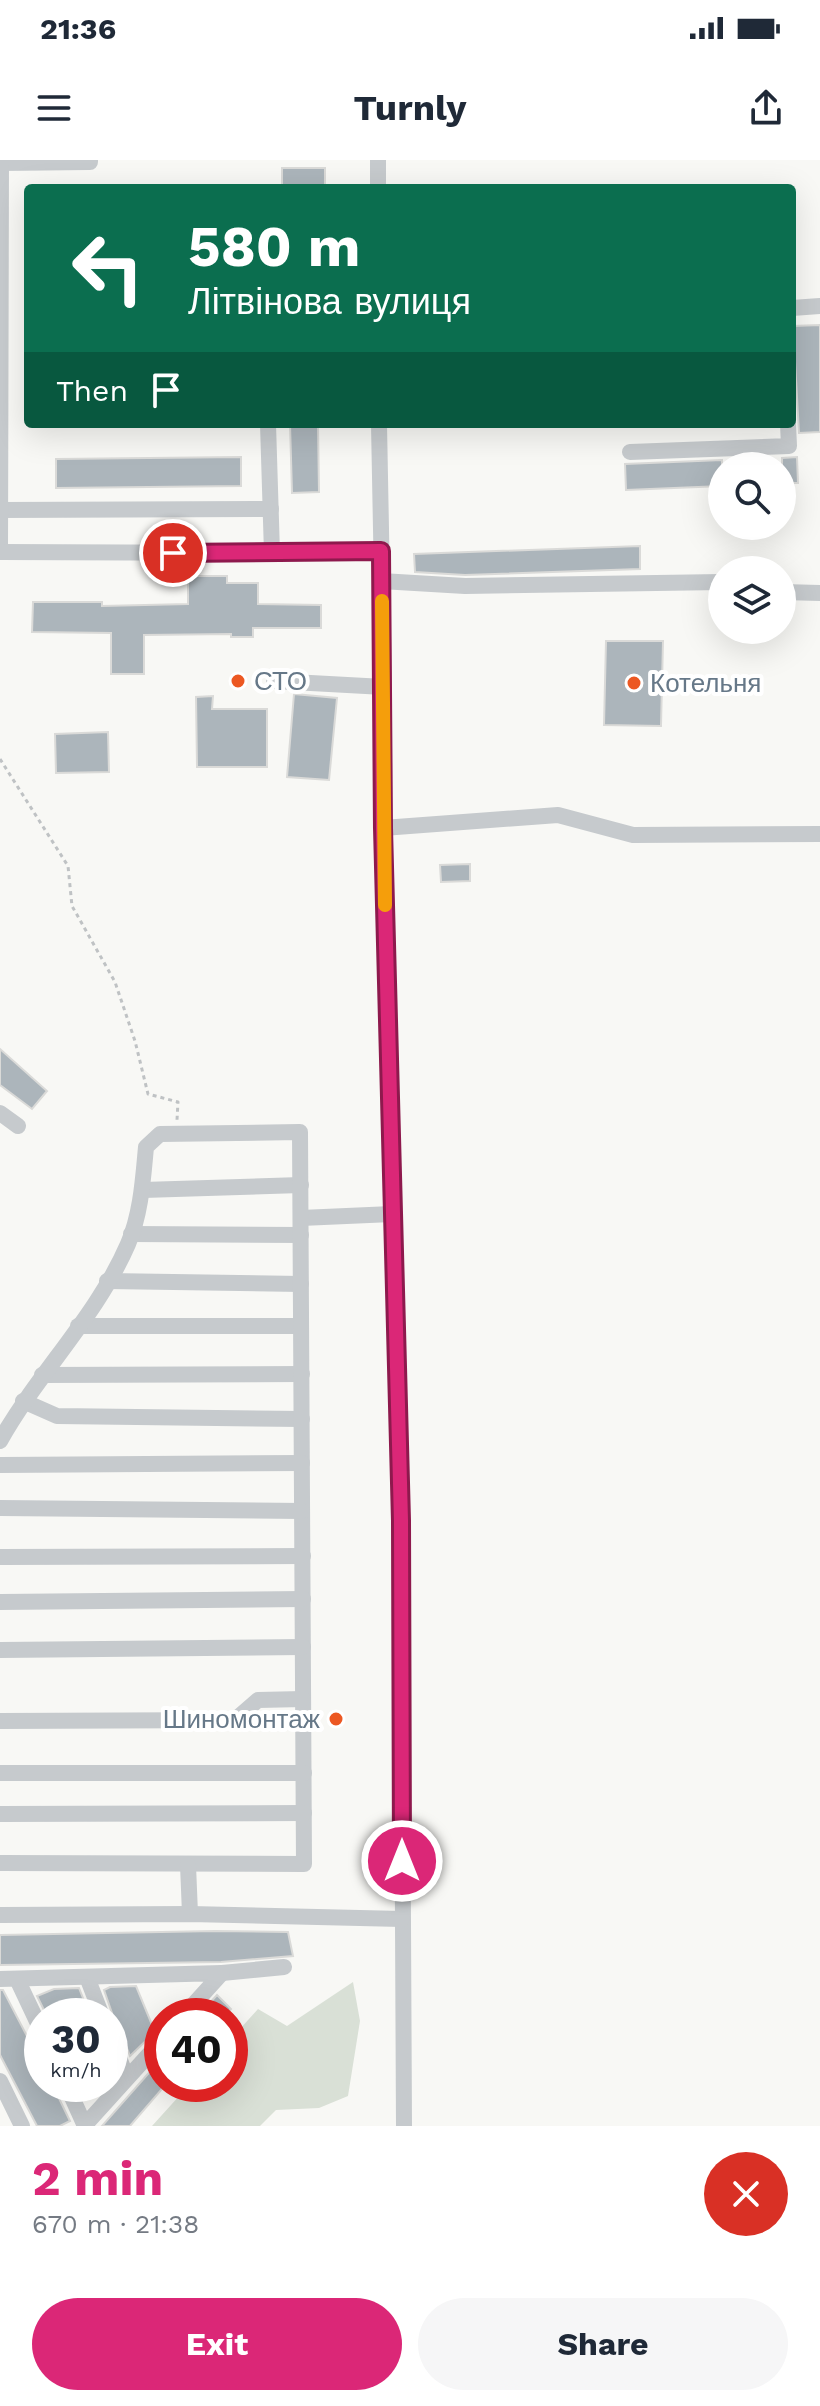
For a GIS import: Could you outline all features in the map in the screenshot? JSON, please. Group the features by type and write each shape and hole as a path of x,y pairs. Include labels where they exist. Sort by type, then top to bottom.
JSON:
{"street":[{"path":"90,160 1,162 0,552 381,551"},
{"path":"378,160 378,184"},
{"path":"796,308 820,306"},
{"path":"268,428 272,553"},
{"path":"379,428 383,828 401,1521 404,2126"},
{"path":"630,452 789,446 788,428"},
{"path":"0,510 271,509"},
{"path":"381,581 465,586 708,582"},
{"path":"796,592 820,593"},
{"path":"274,681 384,687"},
{"path":"383,828 558,815 633,835 820,834"},
{"path":"0,1113 18,1126"},
{"path":"0,1441 23,1401 107,1281 131,1234 143,1190 146,1147 160,1134 300,1132 304,1864 0,1863"},
{"path":"143,1190 301,1185"},
{"path":"131,1234 301,1226 392,1214"},
{"path":"107,1281 301,1284"},
{"path":"78,1326 301,1326"},
{"path":"42,1375 302,1374"},
{"path":"23,1401 57,1416 302,1419"},
{"path":"0,1465 302,1463"},
{"path":"0,1508 302,1511"},
{"path":"0,1557 303,1556"},
{"path":"0,1602 303,1599"},
{"path":"0,1650 303,1647"},
{"path":"0,1721 235,1720 258,1700 303,1699"},
{"path":"0,1773 304,1773"},
{"path":"0,1814 304,1813"},
{"path":"188,1865 190,1914"},
{"path":"0,1915 190,1914 402,1919"},
{"path":"9,1979 222,1973 284,1967"},
{"path":"199,1998 222,1973"},
{"path":"87,1977 95,1998"},
{"path":"9,1979 24,2003"},
{"path":"128,2077 144,2060"},
{"path":"0,2081 22,2126"},
{"path":"74,2102 85,2126 106,2102"}],"path":[{"path":"0,759 68,866 72,906 115,982 135,1041 148,1094 178,1102 176,1134"}],"shaded area":[{"path":"353,1982 360,2021 348,2096 319,2108 276,2110 260,2126 152,2126 174,2102 248,2102 248,2020 258,2009 287,2026"}],"building":[{"path":"282,168 325,168 325,184 282,184"},
{"path":"820,325 820,432 799,433 796,326"},
{"path":"290,428 318,428 319,492 292,493"},
{"path":"241,457 241,486 56,488 56,459"},
{"path":"708,461 708,487 626,490 625,464"},
{"path":"640,546 640,569 465,575 415,572 414,554"},
{"path":"188,576 227,576 227,583 258,583 258,604 321,605 321,628 253,628 253,637 231,637 231,634 144,635 144,674 111,674 111,633 32,632 33,602 102,602 102,606 188,604"},
{"name":"Котельня","path":"606,641 663,641 661,726 604,725"},
{"path":"294,694 337,698 329,780 287,777"},
{"path":"213,696 212,709 267,709 267,767 197,767 196,697"},
{"path":"108,732 109,772 56,773 55,734"},
{"path":"470,864 470,881 441,882 440,865"},
{"path":"0,1049 47,1091 32,1109 0,1085"},
{"path":"288,1932 293,1956 221,1962 0,1965 0,1935"},
{"path":"136,1986 144,2005 144,2043 130,2056 128,1998 107,1998 104,1990"},
{"path":"79,1988 83,1998 37,1996 54,1989"},
{"path":"0,1990 3,1990 24,2030 24,2101 0,2055"},
{"path":"144,2078 144,2102 151,2102 130,2126 102,2126 123,2102 128,2102 128,2097"},
{"path":"24,2102 61,2102 70,2121 60,2126 37,2126"}],"slow traffic":[{"path":"382,601 385,905"}],"place":[{"name":"СТО","path":"238,681"},
{"name":"Котельня","path":"634,683"},
{"name":"Шиномонтаж","path":"336,1719"}],"route":[{"path":"173,553 381,551 383,828 401,1521 402,1861"}]}
